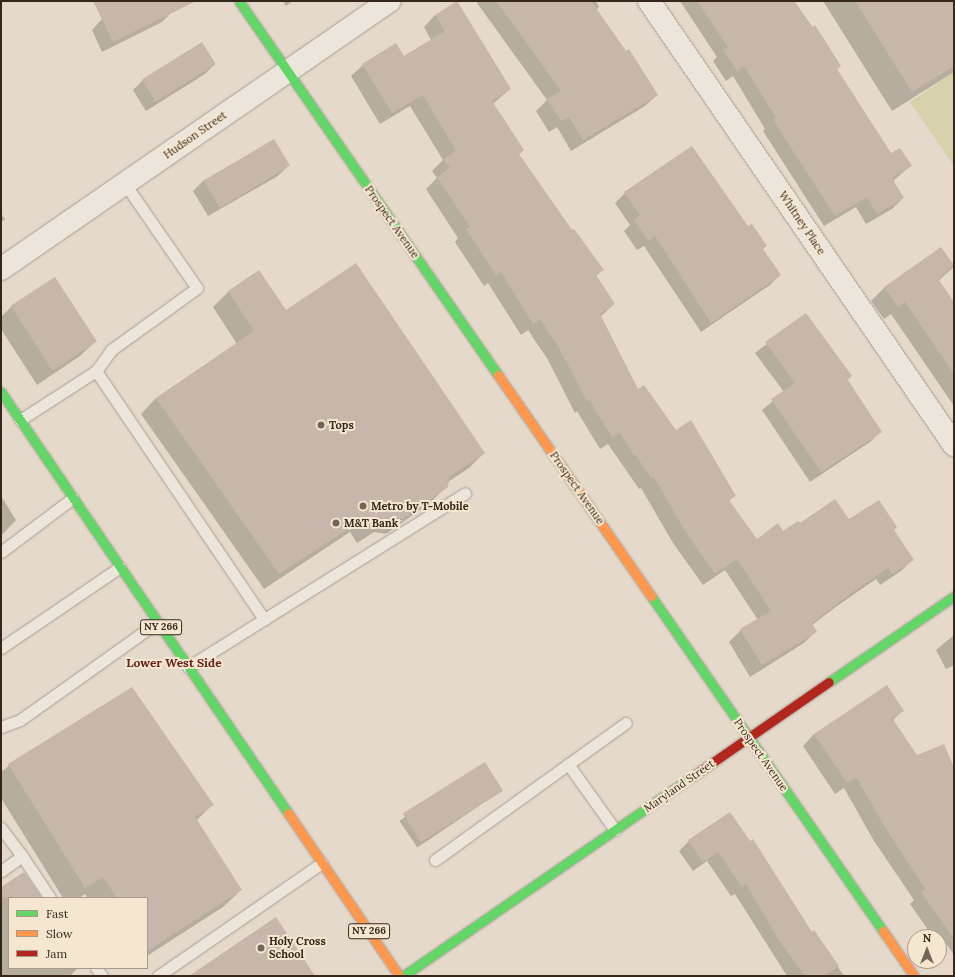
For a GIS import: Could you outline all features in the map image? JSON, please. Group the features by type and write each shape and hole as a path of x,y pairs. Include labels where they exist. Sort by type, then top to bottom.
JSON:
{"street":[{"name":"Prospect Avenue","path":"239,1 914,976"},
{"name":"Hudson Street","path":"1,269 389,1"},
{"name":"Whitney Place","path":"649,1 954,445"},
{"name":"NY 266","path":"1,392 399,976"},
{"name":"Maryland Street","path":"403,976 954,596"}],"lane":[{"path":"20,420 96,371 111,350 197,288 125,184"},
{"path":"96,371 264,619"},
{"path":"188,667 465,493"},
{"path":"1,552 73,498"},
{"path":"1,648 120,567"},
{"path":"1,727 20,720 158,622"},
{"path":"435,860 626,724"},
{"path":"568,764 614,830"},
{"path":"1,828 49,897"},
{"path":"1,871 22,856"},
{"path":"158,976 322,863"}],"shaded area":[{"path":"954,72 954,166 910,102"}],"building":[{"path":"93,1 196,1 113,42"},
{"path":"457,1 511,89 492,101 524,150 519,154 572,230 574,229 604,270 596,275 615,304 600,314 638,389 644,385 676,430 691,420 736,496 729,500 757,539 778,523 783,531 798,521 800,523 835,499 849,519 879,500 897,527 894,530 914,560 892,574 888,568 850,594 812,623 817,632 762,665 740,629 771,611 737,559 715,574 685,531 654,477 651,478 620,433 612,437 589,400 587,401 559,348 540,319 533,324 501,272 496,275 466,229 470,227 437,177 450,168 443,159 456,151 423,95 392,113 362,64 396,43 404,56 445,31 435,15"},
{"path":"496,1 591,1 626,51 629,49 658,95 583,140 569,117 561,121 547,99 561,91"},
{"path":"697,1 794,1 812,27 815,25 841,66 837,69 891,153 900,148 912,166 892,178 904,198 877,214 867,197 835,216 773,120 776,118 744,66 737,71 723,50 728,47"},
{"path":"855,1 954,1 954,66 912,92"},
{"path":"202,42 216,64 156,102 142,80"},
{"path":"274,139 290,166 220,208 204,181"},
{"path":"692,146 748,226 752,224 767,246 763,249 781,275 711,323 655,236 648,241 634,220 640,215 624,192"},
{"path":"941,247 954,265 938,279 954,302 954,374 905,302 898,307 884,287"},
{"name":"Tops","path":"356,263 485,453 449,477 448,487 402,519 390,517 373,529 365,518 279,574 156,398 254,331 228,291 259,270 286,310"},
{"path":"55,277 97,342 52,370 11,306"},
{"path":"806,313 852,376 848,380 882,432 821,472 771,399 795,383 765,342"},
{"path":"887,685 904,711 892,718 917,755 944,744 954,768 954,939 921,892 925,889 886,829 856,777 847,783 814,734"},
{"path":"132,687 214,805 195,817 242,890 148,950 148,897 116,897 103,877 85,888 8,764"},
{"path":"485,762 503,791 421,842 403,813"},
{"path":"730,812 750,841 753,839 812,932 814,930 839,966 824,976 805,976 778,939 746,884 742,887 718,852 703,862 688,840"},
{"path":"24,872 41,897 1,898 1,887"},
{"path":"276,917 315,976 189,976"}],"traffic: fast":[{"path":"239,1 498,375"},
{"path":"1,392 288,813"},
{"path":"651,596 883,931"},
{"path":"829,682 954,596"},
{"path":"403,976 693,776"}],"traffic: slow":[{"path":"498,375 651,596"},
{"path":"288,813 399,976"},
{"path":"883,931 914,976"}],"traffic: jam":[{"path":"693,776 829,682"}],"place":[{"name":"Tops","path":"321,425"},
{"name":"Metro by T-Mobile","path":"363,506"},
{"name":"M&T Bank","path":"336,523"},
{"name":"Holy Cross School","path":"261,948"}],"district":[{"name":"Lower West Side","path":"174,663"}]}
